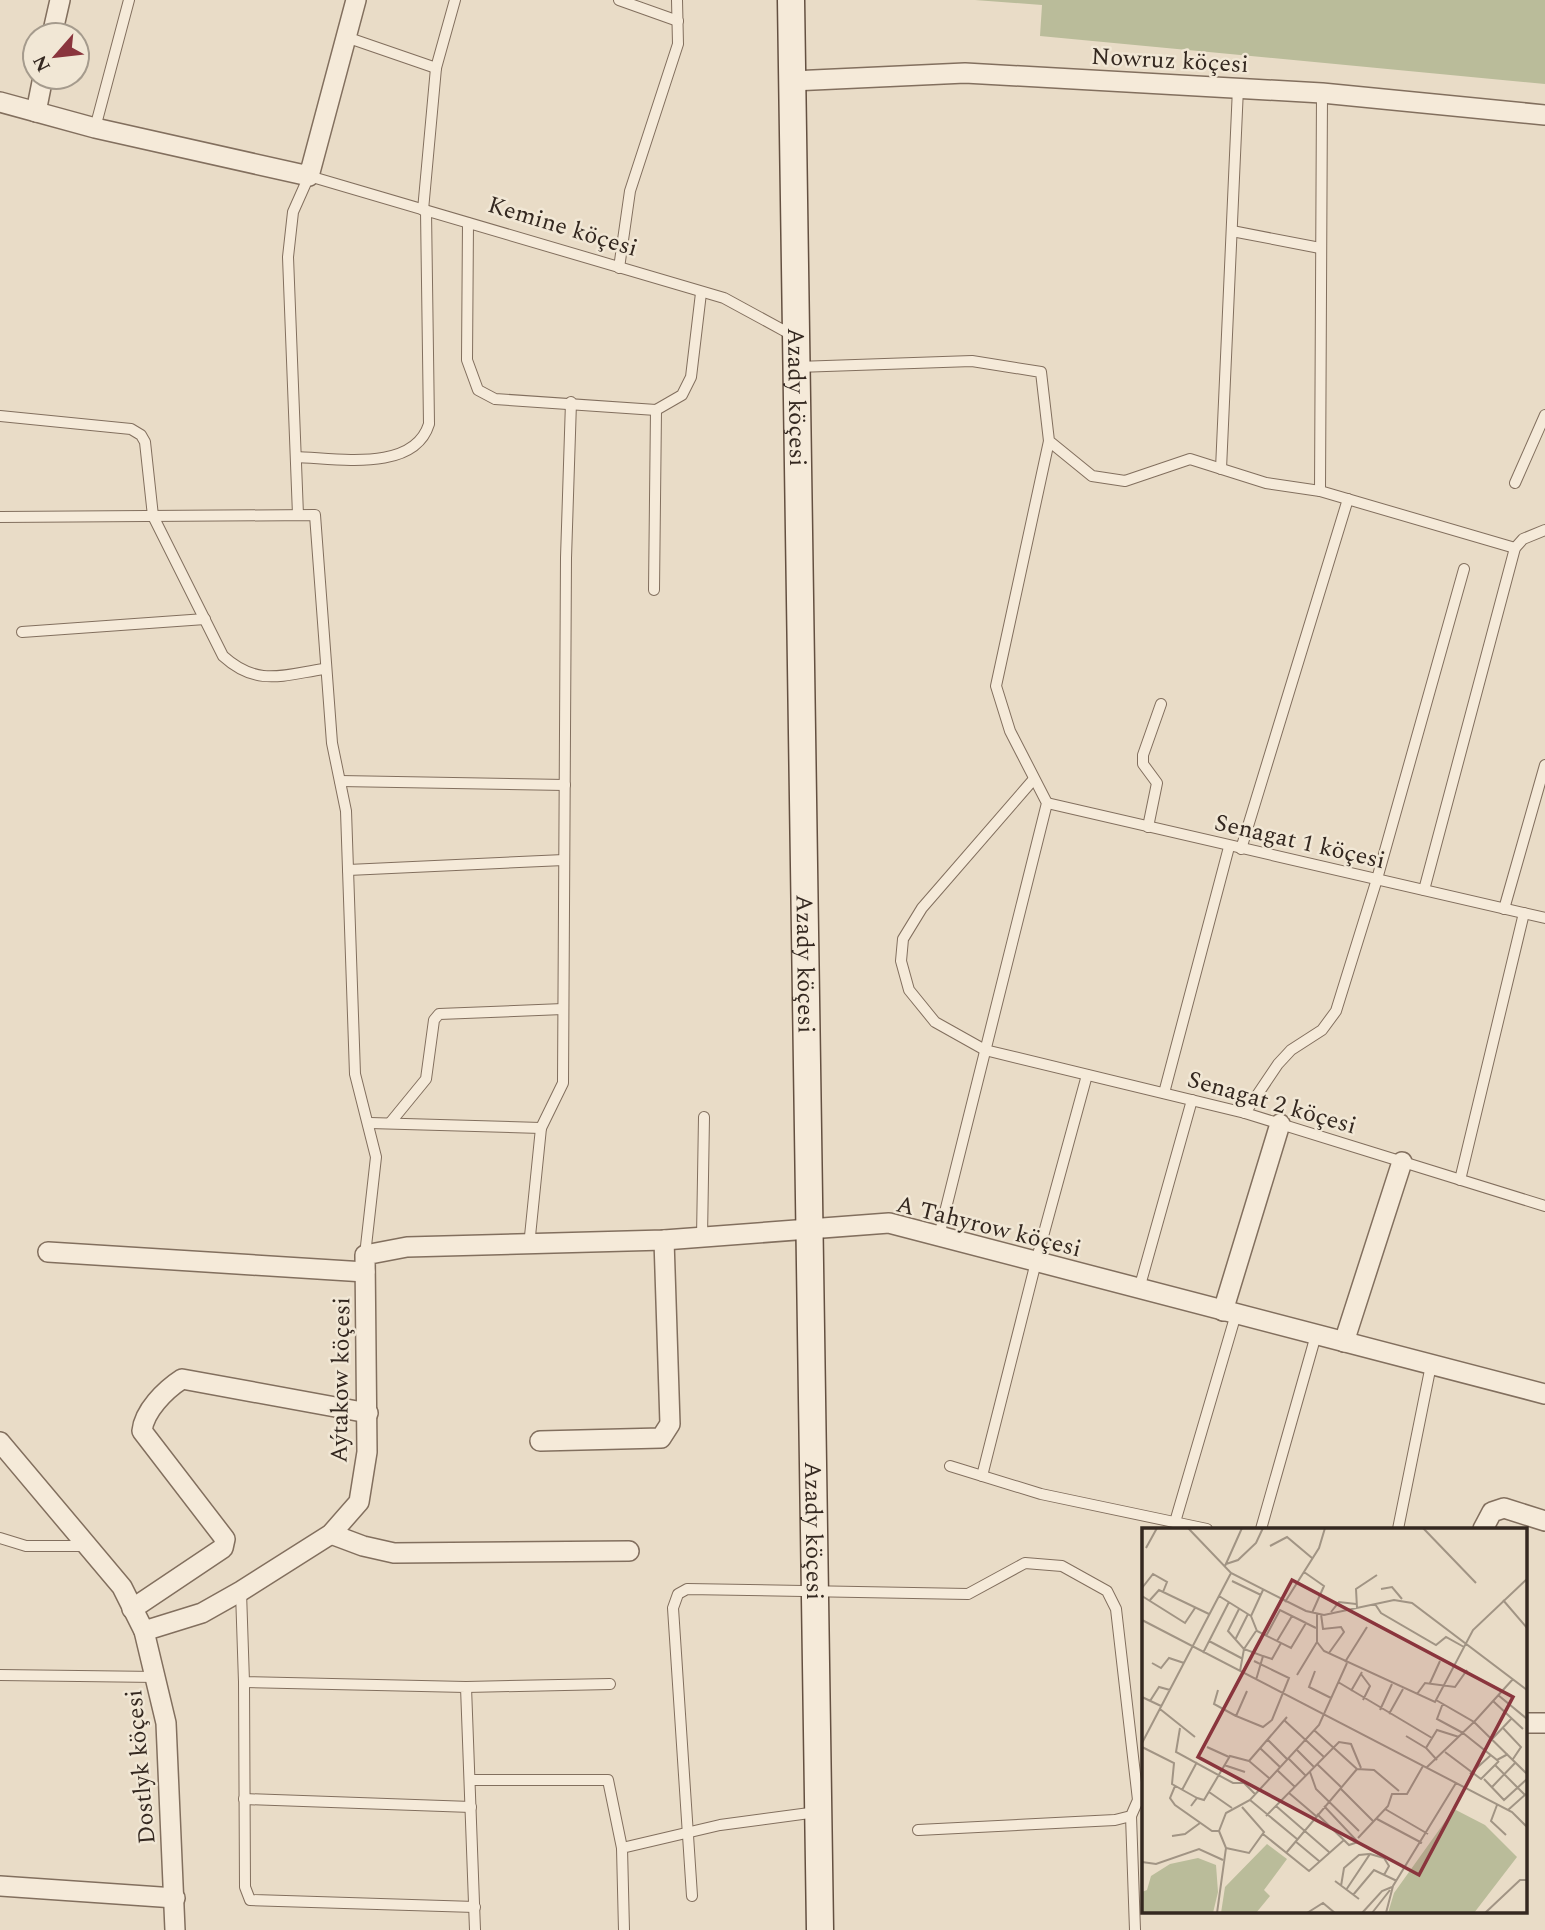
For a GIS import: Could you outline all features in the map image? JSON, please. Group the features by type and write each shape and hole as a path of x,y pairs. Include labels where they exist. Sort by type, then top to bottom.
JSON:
{"main road":[{"name":"Azady köçesi","path":"791,0 820,1930"}],"street":[{"path":"55,21 60,0"},
{"path":"309,176 356,0"},
{"name":"Nowruz köçesi","path":"792,81 965,73 1322,93 1545,115"},
{"path":"36,112 40,91"},
{"name":"Kemine köçesi","path":"0,102 95,128 309,176"},
{"path":"1230,1312 1280,1124"},
{"path":"1344,1342 1402,1162"},
{"name":"A Tahyrow köçesi","path":"48,1252 365,1263 407,1247 529,1246 664,1240 889,1223 1545,1394"},
{"path":"540,1441 661,1438 670,1424 664,1240"},
{"name":"Aýtakow köçesi","path":"144,1631 202,1614 241,1591 331,1534 359,1502 367,1452 368,1413 365,1263"},
{"path":"132,1609 223,1548 225,1539 142,1431 143,1420 171,1387 182,1379 368,1413"},
{"name":"Dostlyk köçesi","path":"0,1442 122,1587 144,1631 166,1723 175,1930"},
{"path":"1484,1528 1492,1512 1504,1508 1545,1521"},
{"path":"331,1534 363,1546 394,1553 629,1550"},
{"path":"0,1886 175,1898"}],"lane":[{"path":"95,128 129,0"},
{"path":"296,457 383,459 409,450 424,439 429,424 424,210 436,68 455,0"},
{"path":"619,0 678,21"},
{"path":"619,268 630,191 678,44 677,0"},
{"path":"346,37 436,68"},
{"path":"1221,469 1238,88"},
{"path":"1320,491 1322,93"},
{"path":"298,515 288,257 293,212 309,176"},
{"name":"Kemine köçesi","path":"309,176 724,298 796,337"},
{"path":"468,223 467,360 478,390 495,399 571,402 656,410 682,395 691,377 701,293"},
{"path":"1232,230 1320,247"},
{"path":"796,367 972,361 1041,372 1049,440 996,686 1010,731 1032,780 1047,803 939,1237"},
{"path":"529,1246 541,1129 563,1083 571,402"},
{"path":"654,590 656,410"},
{"path":"1515,483 1545,415"},
{"path":"0,416 131,429 141,435 145,442 153,516 223,656 239,670 265,678 324,669"},
{"path":"1049,440 1092,476 1125,481 1190,459 1266,484 1320,491 1515,548"},
{"path":"1241,849 1348,499"},
{"path":"0,517 315,515 324,669 332,743 346,811 355,1074 370,1123 376,1157 365,1263"},
{"path":"1424,890 1515,548 1523,539 1545,530"},
{"path":"1245,1114 1278,1064 1291,1050 1322,1030 1335,1011 1377,879 1464,569"},
{"path":"22,632 205,619"},
{"path":"1148,827 1157,783 1143,764 1143,754 1161,704"},
{"path":"1504,909 1545,765"},
{"name":"Senagat 2 köçesi","path":"1032,780 922,908 903,939 901,961 909,990 935,1022 985,1050 1245,1114 1545,1206"},
{"path":"340,781 565,786"},
{"name":"Senagat 1 köçesi","path":"1047,803 1545,918"},
{"path":"1164,1093 1229,847"},
{"path":"348,870 564,860"},
{"path":"1460,1180 1524,913"},
{"path":"390,1123 426,1079 435,1020 439,1014 563,1009"},
{"path":"982,1476 1087,1075"},
{"path":"1139,1289 1192,1100"},
{"path":"702,1237 704,1117"},
{"path":"370,1123 541,1129"},
{"path":"1175,1522 1230,1312"},
{"path":"1261,1528 1315,1335"},
{"path":"1398,1528 1431,1365"},
{"path":"950,1466 1041,1494 1202,1528"},
{"path":"0,1538 26,1546 87,1546"},
{"path":"692,1895 674,1601 687,1589 968,1594 1025,1563 1062,1566 1107,1591 1116,1609 1138,1800 1131,1816 1135,1930"},
{"path":"241,1591 245,1887 250,1900 474,1907"},
{"path":"0,1675 157,1677"},
{"path":"243,1682 466,1687 610,1684"},
{"path":"466,1687 475,1930"},
{"path":"470,1780 608,1780 622,1848 624,1930"},
{"path":"244,1799 471,1807"},
{"path":"622,1848 720,1825 818,1812"},
{"path":"918,1830 1115,1821 1131,1816"}],"green space":[{"path":"975,0 1545,0 1545,84 1040,36 1042,5"}]}
